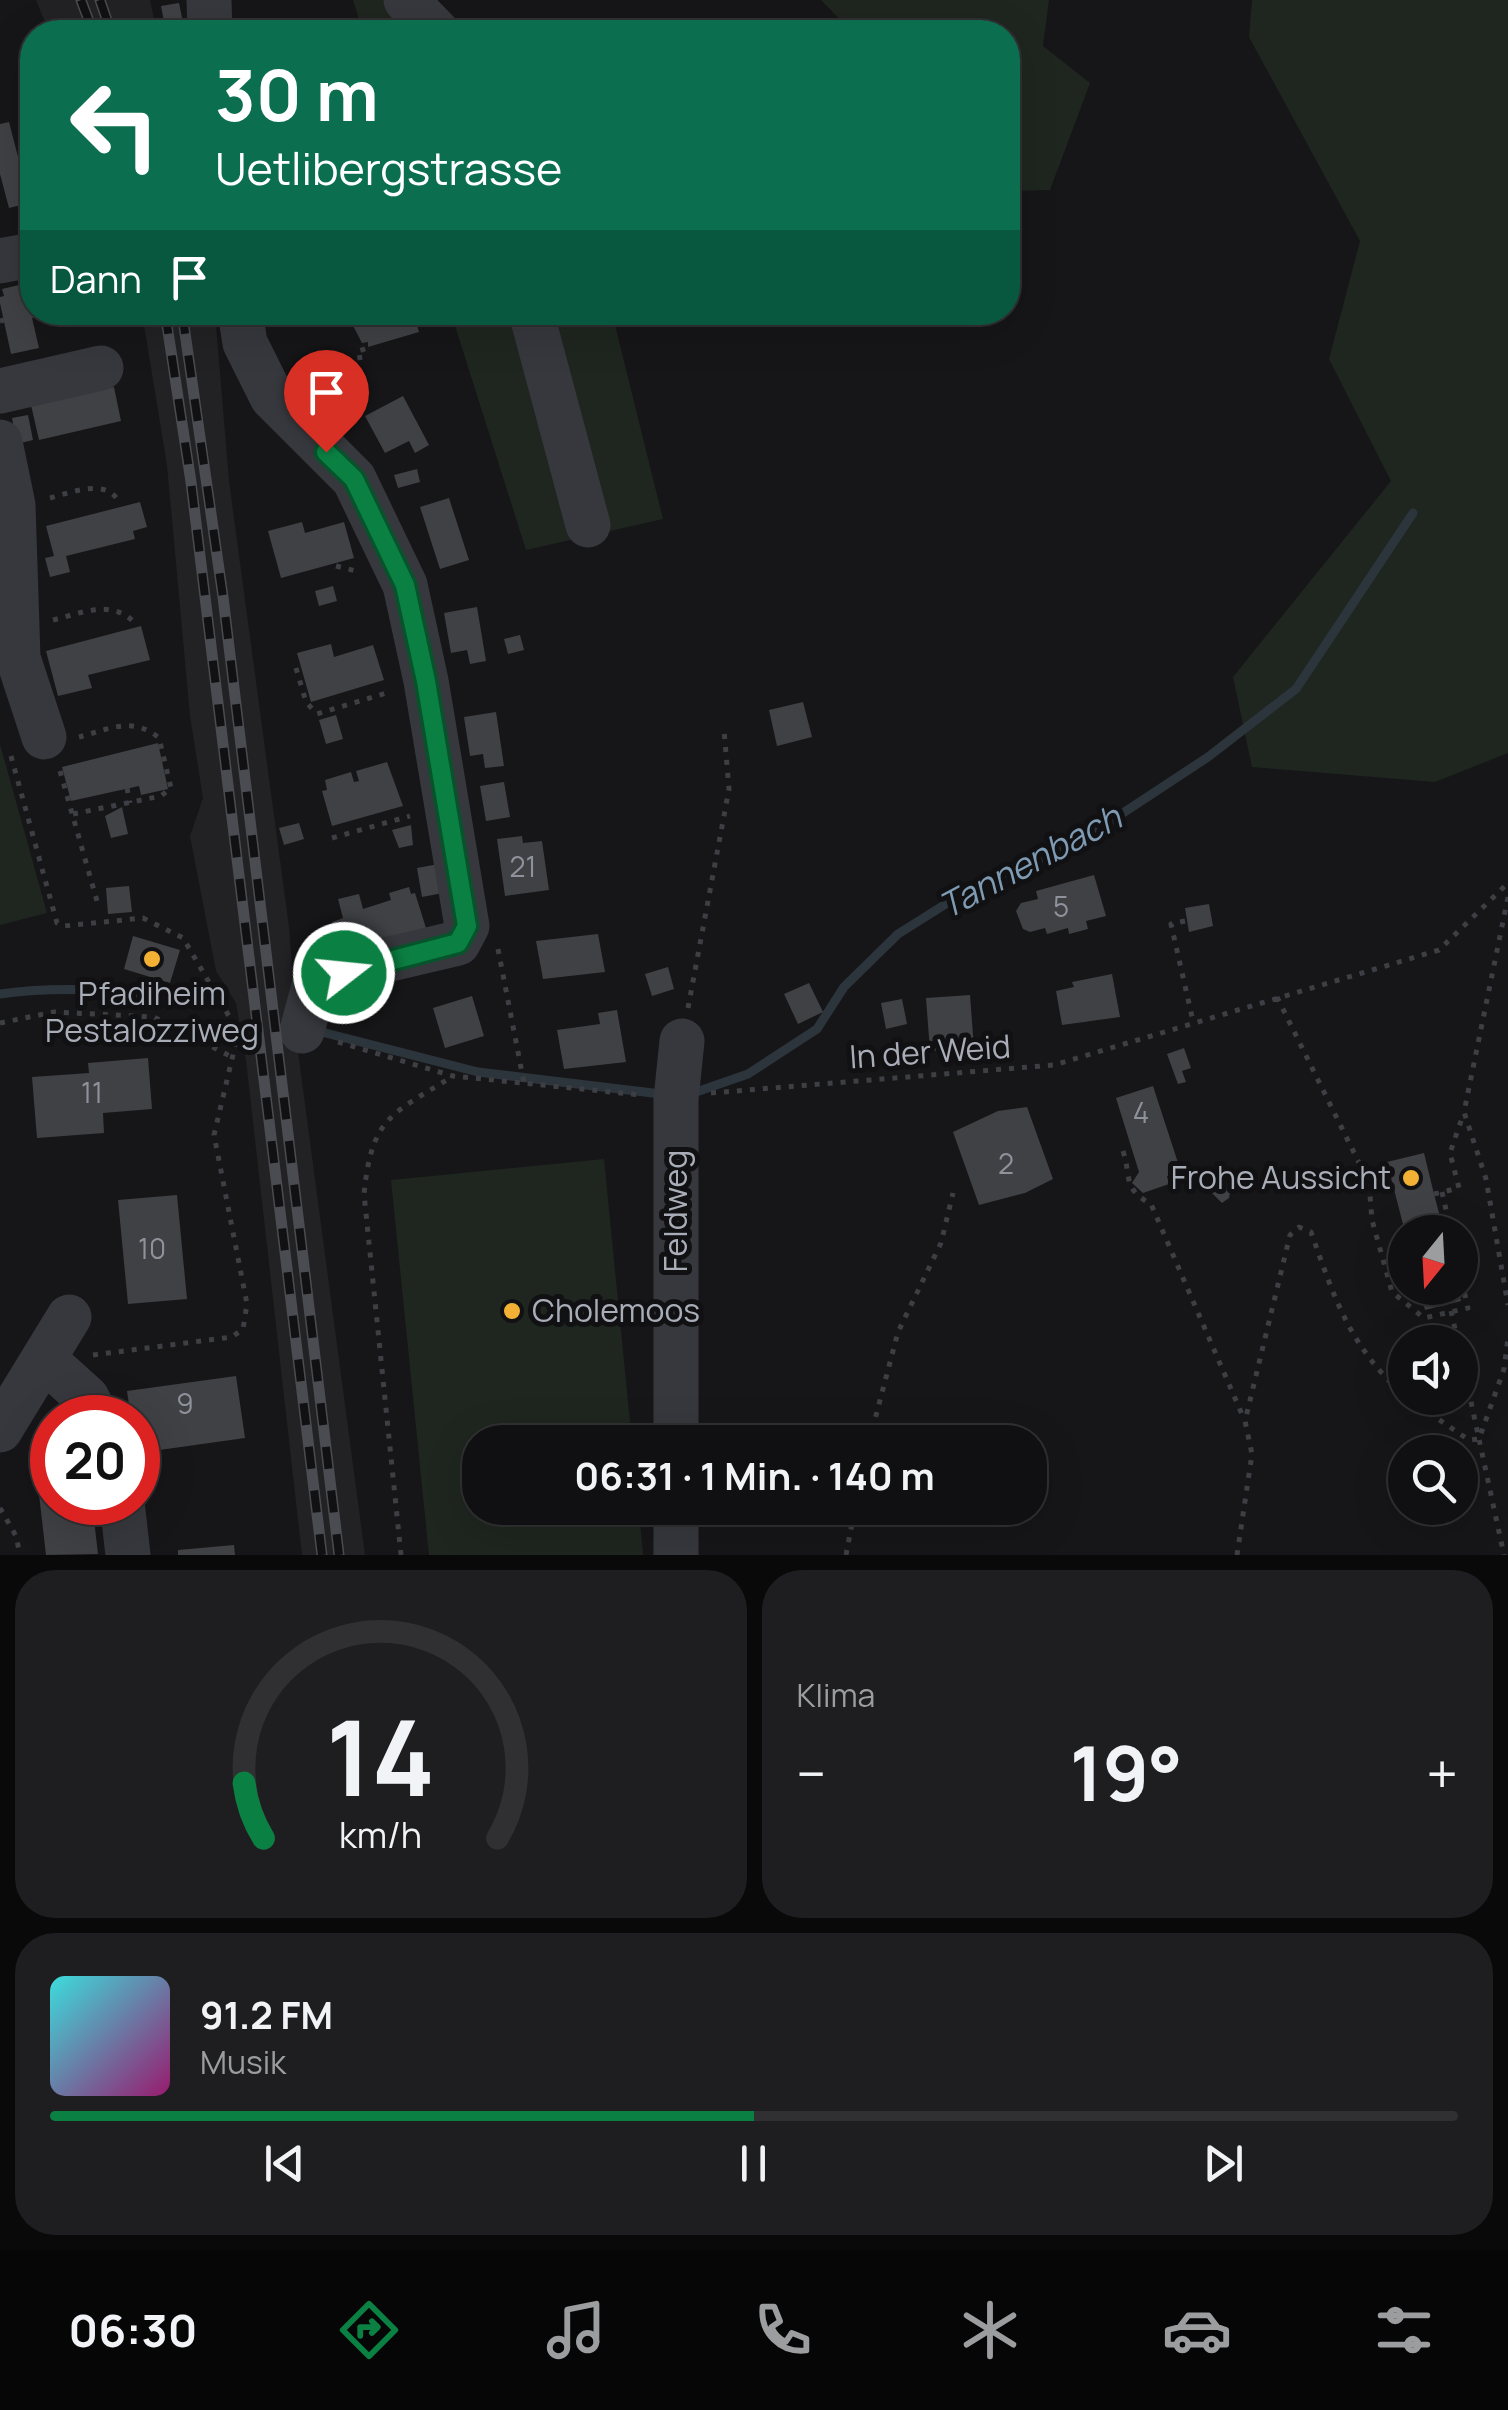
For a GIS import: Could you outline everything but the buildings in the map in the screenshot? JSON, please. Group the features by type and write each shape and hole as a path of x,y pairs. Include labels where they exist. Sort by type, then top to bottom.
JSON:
{"street":[{"path":"406,0 425,20"},
{"path":"243,325 246,343 272,396 354,479 405,585 426,681 467,926 458,943 314,982 302,1031"},
{"path":"534,325 588,524"},
{"path":"0,391 101,368"},
{"path":"0,442 12,505 18,658 40,738"},
{"name":"Feldweg","path":"676,1425 676,1099 682,1040"},
{"path":"0,1430 46,1361 69,1317"},
{"path":"46,1361 84,1395"},
{"path":"125,1525 128,1555"},
{"path":"676,1525 676,1555"}],"path":[{"path":"295,376 335,367 333,361 365,357 362,347"},
{"path":"12,505 98,487 110,490 120,504"},
{"path":"16,630 104,607 123,612 134,622"},
{"path":"296,668 306,702 317,714 426,681"},
{"path":"46,1361 232,1337 242,1330 247,1304 214,1135 236,1042 230,1018 183,938 143,918 58,923 40,738 138,724 159,738 171,788 169,794 73,814"},
{"path":"682,1040 729,789 724,730"},
{"path":"332,838 408,817 417,810 425,780 442,778"},
{"path":"127,788 130,802"},
{"path":"69,802 98,901"},
{"name":"In der Weid","path":"750,1088 1054,1065 1110,1045 1439,950 1508,883"},
{"path":"1445,1215 1438,1193 1458,1188 1450,1152 1464,1112 1508,897"},
{"path":"1185,921 1171,924 1194,1021"},
{"path":"467,926 496,938 524,1083"},
{"path":"1277,996 1369,1183 1372,1220 1392,1292 1424,1318 1468,1308 1467,1305"},
{"path":"0,1023 54,1012 154,1017 232,1057"},
{"path":"302,1031 453,1076 676,1099"},
{"path":"236,1042 246,1040"},
{"path":"402,1555 364,1194 368,1150 391,1115 453,1076"},
{"path":"1464,1112 1486,1180 1508,1305"},
{"path":"1124,1150 1128,1186 1134,1195 1151,1204 1245,1421 1252,1454 1237,1555"},
{"path":"873,1425 898,1332 941,1243 953,1193"},
{"path":"1245,1421 1290,1235 1298,1227 1311,1232 1328,1281 1372,1366 1388,1381"},
{"path":"1452,1311 1455,1325"},
{"path":"1479,1439 1504,1369 1508,1338"},
{"path":"1432,1415 1469,1440 1479,1439"},
{"path":"1474,1415 1504,1555"},
{"path":"0,1508 16,1536 20,1555"},
{"path":"846,1555 852,1525"}],"shaded area":[{"path":"36,0 150,0 154,20 44,20"},
{"path":"353,0 394,0 414,20 359,20"},
{"path":"821,0 1049,0 1043,46 1090,83 1050,190 1020,191 1020,20 840,20"},
{"path":"1252,0 1508,0 1508,753 1435,782 1252,767 1233,677 1391,481 1329,359 1360,241 1249,37"},
{"path":"144,325 216,325 229,481 289,927 299,1059 365,1555 302,1555 246,1060 236,1003 216,971 190,836 203,798 190,716 167,465"},
{"path":"455,325 615,325 663,519 526,550"},
{"path":"0,744 47,913 0,925"},
{"name":"Cholemoos","path":"604,1159 630,1425 462,1425 462,1525 640,1525 643,1555 429,1555 391,1180"}],"waterway":[{"name":"Tannenbach","path":"699,1091 748,1074 817,1029 844,987 898,934 976,885 1076,844 1208,757 1296,689 1413,513"},
{"name":"Tannenbach","path":"0,994 106,991 211,1003"},
{"name":"Tannenbach","path":"314,1030 478,1072 661,1094"}],"railway":[{"path":"81,0 88,20"},
{"path":"100,0 107,20"},
{"path":"167,325 191,482 322,1555"},
{"path":"184,325 223,597 339,1555"}],"place":[{"name":"Pfadiheim Pestalozziweg","path":"152,959"},
{"name":"Frohe Aussicht","path":"1411,1178"},
{"name":"Cholemoos","path":"512,1311"}],"route":[{"path":"326,452 354,479 405,585 426,681 467,926 458,943 344,973"}]}
